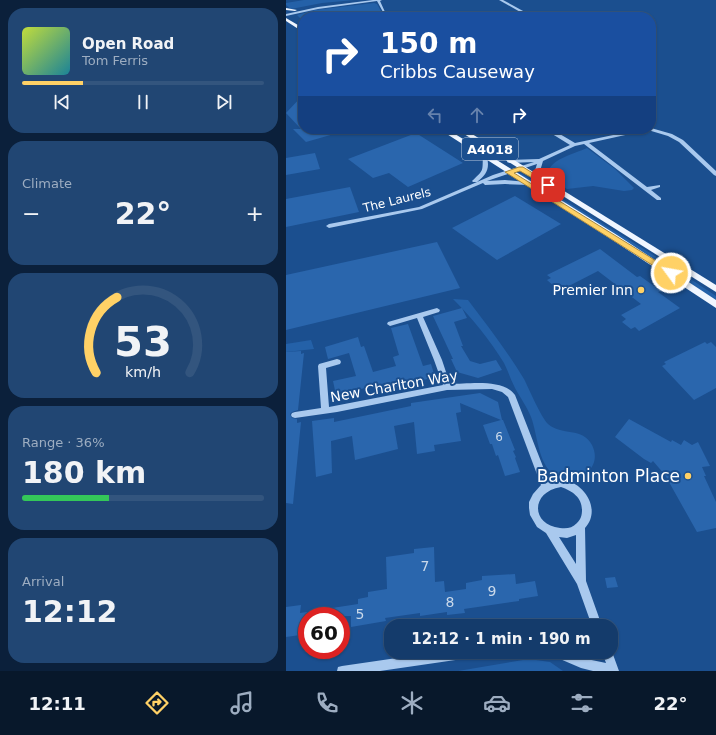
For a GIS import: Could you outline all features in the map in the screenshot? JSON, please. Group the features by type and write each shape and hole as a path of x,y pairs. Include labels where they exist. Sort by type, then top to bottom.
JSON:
{"main road":[{"path":"286,10 295,10"},
{"path":"286,19 298,27"},
{"name":"A4018","path":"450,134 527,184 671,273 716,305"},
{"name":"A4018","path":"467,134 521,169 660,252 716,289"}],"street":[{"path":"300,12 318,8 379,0 384,11"},
{"path":"501,0 523,12"},
{"path":"295,10 319,5 363,2"},
{"path":"286,15 298,12"},
{"path":"656,131 670,135 681,141 716,174"},
{"path":"556,134 574,146"},
{"name":"The Laurels","path":"329,226 420,208 495,176 521,169 574,146 626,134"},
{"path":"586,143 648,189 659,199"},
{"name":"The Laurels","path":"467,188 482,176 486,170 487,166 485,157"},
{"path":"509,161 541,160 536,177"},
{"name":"The Laurels","path":"467,188 494,182 527,184"},
{"path":"648,189 658,186"},
{"path":"390,324 437,310"},
{"path":"419,316 438,360 447,387"},
{"name":"New Charlton Way","path":"325,411 322,366 337,362"},
{"name":"New Charlton Way","path":"295,415 325,411 447,387 492,386 505,390 511,396 546,486"},
{"path":"561,483 569,485 581,493 585,499 588,512 586,520 580,528 566,534 550,531 542,526 534,512 534,504 540,490 546,486 561,483"},
{"path":"580,528 581,581"},
{"path":"550,531 581,581 595,619"},
{"path":"342,671 427,659"},
{"path":"572,659 580,663 614,671"},
{"path":"610,659 614,671"}],"shaded area":[{"path":"304,0 355,0 322,3 291,9 286,5 286,3"},
{"path":"374,3 377,4 381,11 308,12"},
{"path":"587,148 615,169 634,188 632,190 624,191 593,186 567,189 548,176 552,165 557,161"},
{"path":"516,174 522,174 668,264 716,296 716,301 671,270"},
{"path":"453,299 468,300 475,309 497,338 524,379 535,403 548,424 553,428 578,434 588,439 595,453 592,467 588,472 582,476 567,479 552,473 547,467 540,451 531,417 515,388 504,363 493,346"},
{"path":"311,340 314,349 286,352 286,344"},
{"path":"529,659 550,662 563,671 458,671"}],"building":[{"path":"298,100 298,126 286,113"},
{"path":"293,129 298,129 298,134"},
{"path":"298,134 334,134 306,142"},
{"path":"413,134 418,134 463,163 408,187 389,173 373,178 348,159"},
{"path":"315,153 320,169 286,175 286,158"},
{"path":"350,187 359,212 286,227 286,199"},
{"path":"515,196 561,224 497,260 452,228"},
{"path":"437,242 460,288 286,330 286,275"},
{"name":"Premier Inn","path":"600,249 637,277 640,276 661,291 658,292 680,308 639,331 635,327 631,329 622,322 626,319 621,315 641,304 598,271 563,289 559,285 555,287 547,280 551,278 547,275"},
{"path":"462,308 467,318 454,322 463,346 461,346 470,361 480,364 496,360 502,370 478,378 457,372 451,359 453,359 433,316"},
{"path":"408,324 423,366 431,364 435,377 392,388 390,382 336,395 333,381 356,376 349,353 328,359 325,347 358,337 361,347 364,346 373,372 396,366 393,357 399,355 391,328"},
{"path":"705,342 707,344 711,342 716,347 716,388 694,400 662,366 666,364 664,362"},
{"path":"301,351 301,354 304,353 298,410 290,414 292,418 297,419 297,423 301,422 293,504 286,503 286,352"},
{"path":"480,393 498,402 502,420 515,450 513,451 520,472 505,476 498,455 496,456 483,425 501,420 460,403 461,412 456,413 461,441 434,445 435,451 417,454 414,422 394,426 398,449 355,460 352,436 331,441 332,473 316,477 312,421 334,418 334,422 411,406 411,403"},
{"name":"Badminton Place","path":"629,419 671,442 672,440 681,445 684,440 692,445 698,442 710,466 702,467 706,476 704,476 716,502 716,528 697,532 665,475 653,461 651,463 644,459 615,437"},
{"path":"434,547 435,582 444,581 445,592 466,589 466,583 482,580 482,576 515,574 516,584 535,581 538,596 519,599 519,601 464,609 465,613 447,615 447,612 420,616 420,613 385,618 384,621 351,627 350,607 338,607 358,604 358,599 368,597 368,592 387,589 386,557 414,553 414,549"},
{"path":"615,577 618,587 607,588 605,578"},
{"path":"301,605 301,607 298,607 298,635 286,637 286,607"}],"place":[{"name":"Premier Inn","path":"641,290"},
{"name":"Badminton Place","path":"688,476"}],"route":[{"path":"548,185 521,169 508,172 671,273"}]}
